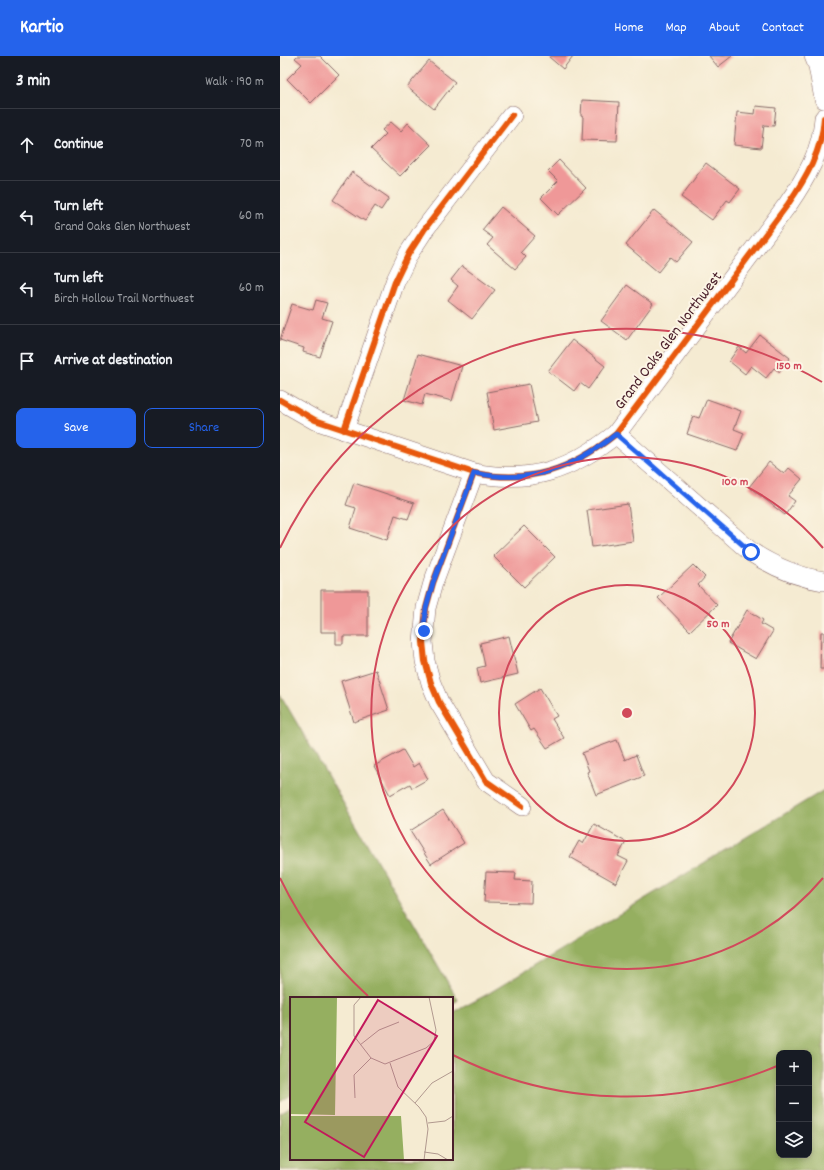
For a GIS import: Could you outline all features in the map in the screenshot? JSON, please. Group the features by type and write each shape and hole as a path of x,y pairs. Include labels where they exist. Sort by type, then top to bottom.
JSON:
{"street":[{"path":"814,56 818,66 824,99"},
{"path":"344,430 390,295 409,253 424,230 512,115"},
{"name":"Grand Oaks Glen Northwest","path":"280,400 315,420 474,473 492,477 509,478 540,474 573,464 587,456 616,434 798,188 807,175 815,158 820,144 824,118"},
{"path":"616,434 751,552 768,563 782,569 800,576 824,581"},
{"path":"474,473 433,583 426,608 423,642 425,661 430,683 439,702 486,780 522,806"}],"green space":[{"path":"280,694 458,1000 453,1003 453,997 290,997 290,1096 280,1102"},
{"path":"824,790 824,1170 280,1170 280,1114 290,1108 290,1160 453,1160 453,1012 486,995"}],"building":[{"path":"297,56 320,56 339,75 311,103 287,79 302,64 295,58"},
{"path":"573,56 563,69 549,57"},
{"path":"709,56 732,56 718,67"},
{"path":"429,61 455,82 434,109 407,87"},
{"path":"582,100 619,102 617,141 582,140"},
{"path":"756,106 776,108 774,126 764,125 761,148 734,145 737,112 755,114"},
{"path":"391,122 401,131 408,123 431,145 400,176 371,149 386,134 382,130"},
{"path":"559,160 586,188 558,215 541,198 558,181 548,171"},
{"path":"706,163 740,189 730,202 727,200 712,220 681,197"},
{"path":"352,172 389,198 381,210 375,206 365,221 333,200"},
{"path":"501,207 535,236 521,252 526,257 515,269 487,245 493,238 482,230"},
{"path":"654,210 693,242 676,262 670,257 658,272 626,245"},
{"path":"462,266 495,290 472,319 448,300 458,286 451,280"},
{"path":"627,285 653,304 627,340 601,321"},
{"path":"316,300 327,303 322,318 332,321 320,357 303,352 304,348 280,340 292,304 313,310"},
{"path":"760,335 790,358 780,372 774,368 766,378 751,366 745,374 729,361 739,347 746,353"},
{"path":"572,340 605,366 588,389 580,383 574,391 548,371"},
{"path":"418,354 462,366 452,401 425,394 422,405 404,400"},
{"path":"529,384 537,422 494,430 487,392"},
{"path":"707,399 741,411 734,429 744,433 737,451 687,434 693,416 699,418"},
{"path":"769,462 784,474 789,468 802,479 788,496 795,501 785,515 749,487"},
{"path":"354,483 414,503 408,519 395,515 387,540 350,528 356,508 346,505"},
{"path":"628,504 633,541 592,547 587,510"},
{"path":"524,526 555,557 524,587 493,556"},
{"path":"693,565 705,577 698,585 717,605 690,631 658,598"},
{"path":"321,590 368,590 368,636 343,636 343,644 336,644 336,632 321,632"},
{"path":"747,610 763,620 761,624 773,631 756,659 728,643"},
{"path":"821,632 824,632 824,669 820,669"},
{"path":"509,636 518,674 480,683 477,668 485,666 480,643"},
{"path":"376,670 389,710 354,722 341,681"},
{"path":"540,688 557,716 552,719 564,738 547,748 534,729 531,731 515,704"},
{"path":"617,740 625,760 636,755 644,776 596,795 587,772 589,771 582,753"},
{"path":"403,750 413,767 419,763 428,779 412,788 410,784 390,795 374,766"},
{"path":"443,810 464,843 431,864 410,831"},
{"path":"594,824 626,842 618,856 628,861 616,883 570,857 579,841 583,844"},
{"path":"486,872 516,873 515,880 532,881 531,903 484,902"}],"cycle path":[{"path":"344,430 395,282 409,253 424,230 512,115"},
{"path":"280,400 315,420 474,473 514,477 532,475 550,471 583,457 616,434 788,204 812,164 820,142 824,118"},
{"path":"474,473 433,583 426,608 423,642 425,661 431,683 439,702 486,781 522,806"}],"route":[{"path":"424,631 426,608 433,583 474,473 492,477 509,478 540,474 573,464 587,456 616,434 751,552"}]}
